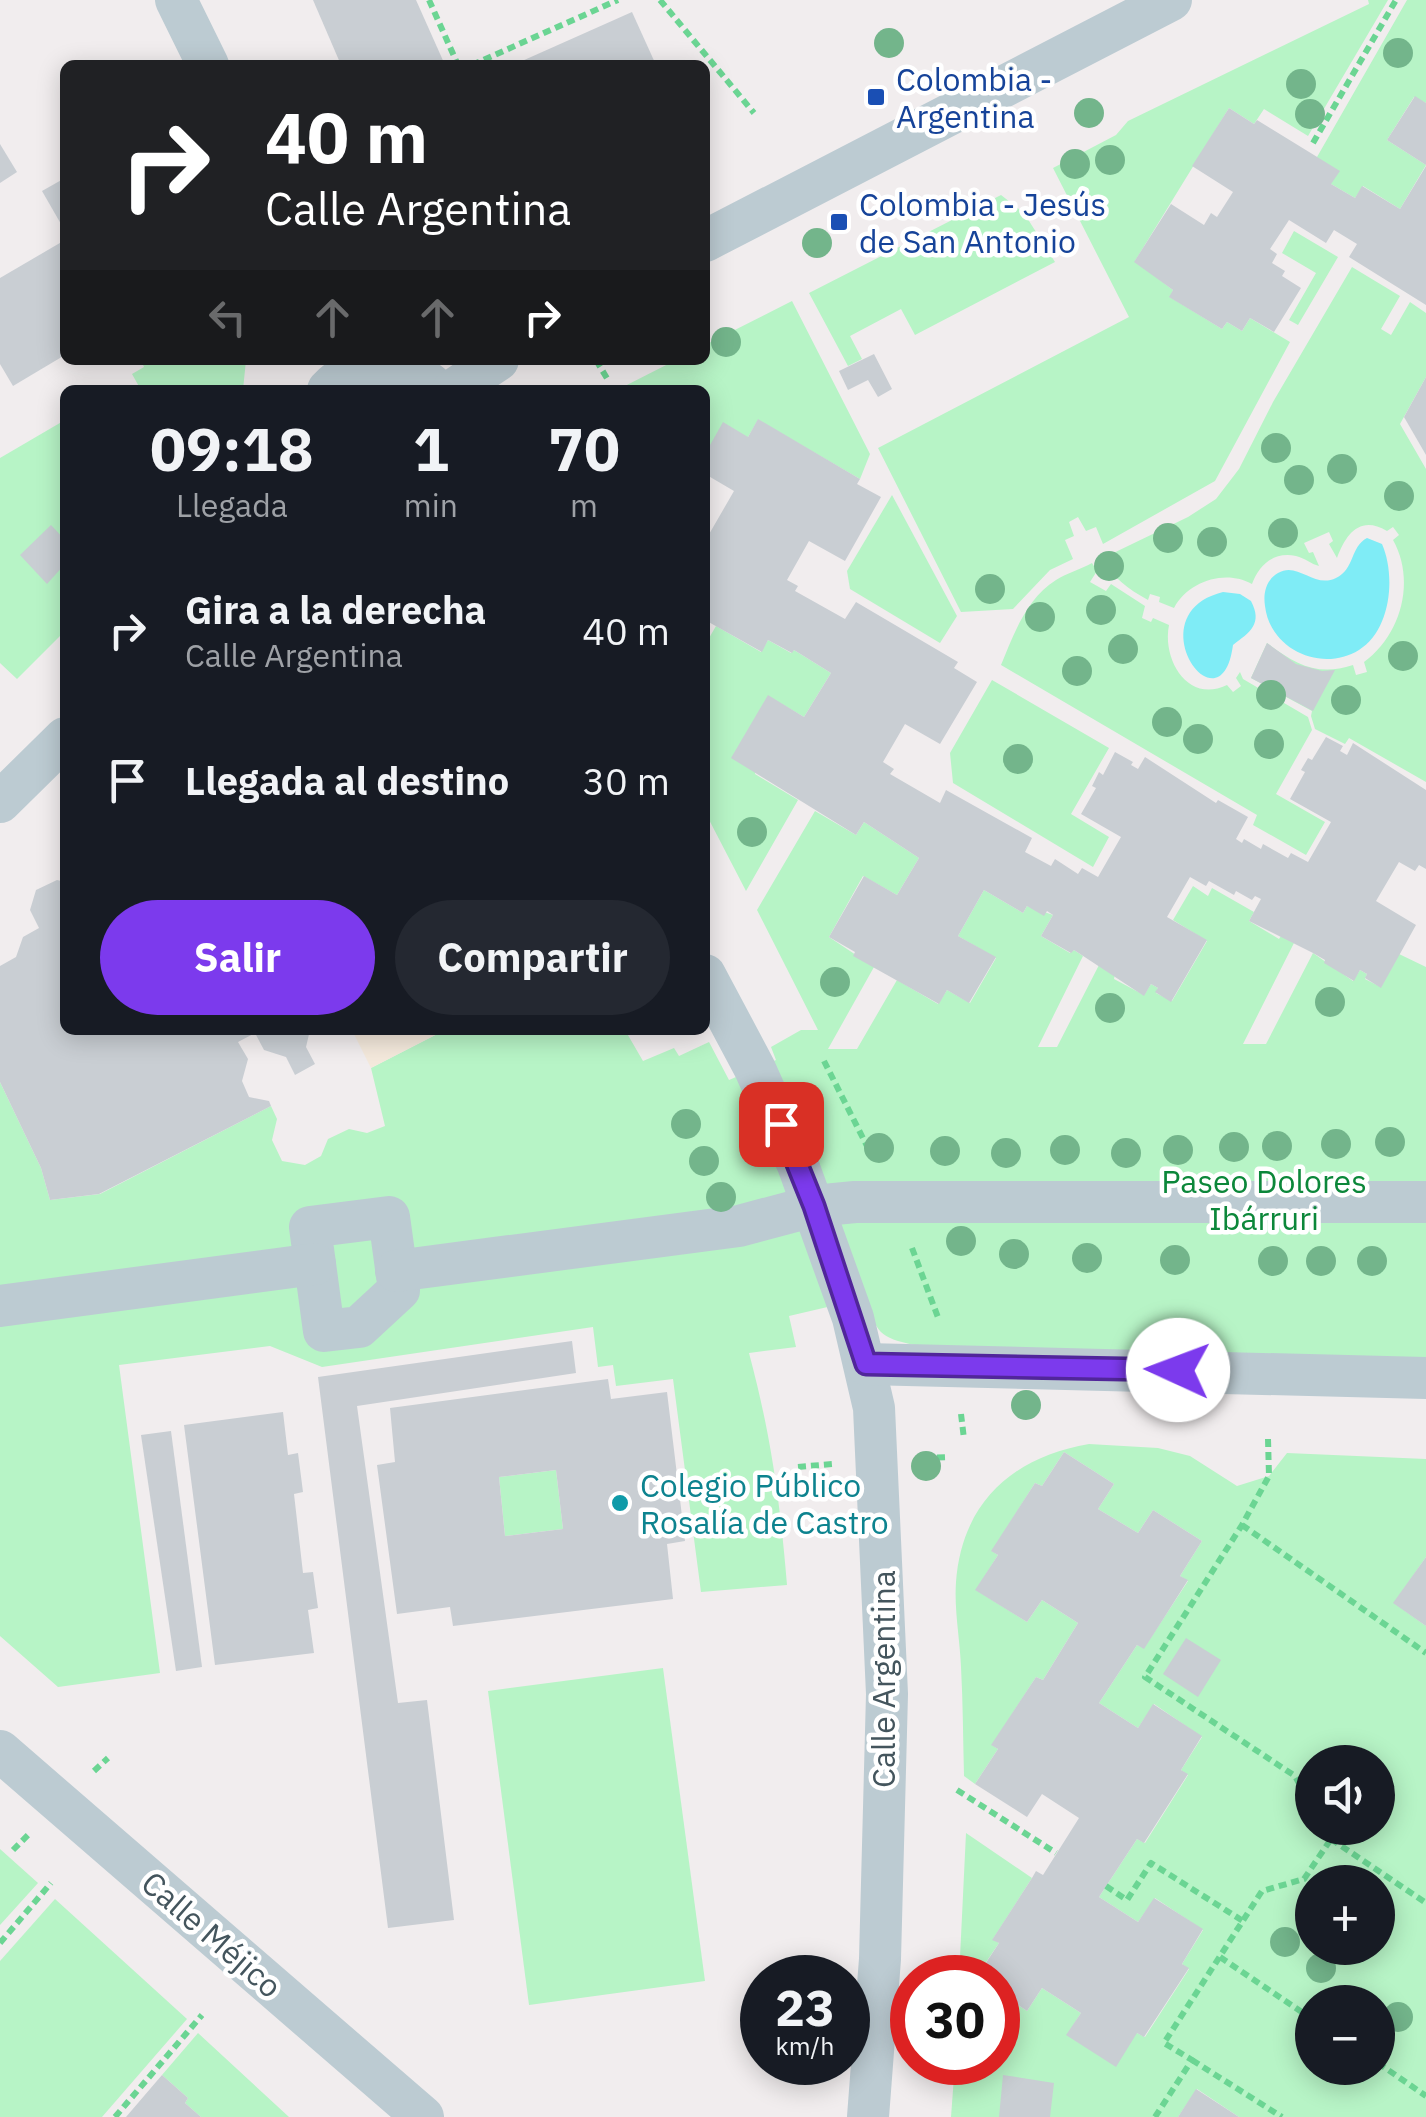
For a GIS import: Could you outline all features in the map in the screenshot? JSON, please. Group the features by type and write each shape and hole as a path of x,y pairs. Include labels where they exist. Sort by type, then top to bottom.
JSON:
{"street":[{"path":"176,0 206,60"},
{"path":"710,238 1171,0"},
{"path":"460,385 490,365"},
{"path":"349,372 403,368 432,385"},
{"path":"0,802 60,743"},
{"name":"Calle Argentina","path":"710,985 755,1069 814,1206 866,1364 879,1460 886,1694 880,1958 868,2117"},
{"path":"396,1270 739,1226 814,1206 894,1202 1426,1202"},
{"path":"389,1217 396,1270 398,1290 359,1326 324,1331 310,1227 389,1217"},
{"path":"0,1306 316,1264"},
{"path":"866,1364 1426,1378"},
{"name":"Calle Méjico","path":"0,1751 423,2117"}],"path":[{"path":"429,0 456,60"},
{"path":"483,60 618,0"},
{"path":"660,0 710,60"},
{"path":"1312,143 1396,0"},
{"path":"710,60 754,113"},
{"path":"599,365 608,380"},
{"path":"824,1061 894,1202"},
{"path":"1268,1439 1269,1476 1144,1677 1295,1776"},
{"path":"1242,1525 1426,1652"},
{"path":"957,1790 1056,1853"},
{"path":"1282,2117 1164,2043 1262,1891 1304,1879 1327,1845"},
{"path":"1340,1845 1426,1903"},
{"path":"1106,1886 1128,1900 1151,1863 1243,1921"},
{"path":"0,1943 50,1882"},
{"path":"1220,1957 1295,2008"},
{"path":"115,2117 202,2015"},
{"path":"1155,2117 1192,2060"},
{"path":"1395,2075 1426,2096"}],"green space":[{"path":"1368,0 1388,0 1308,136 1264,109 1254,124 1229,108 1135,261 1173,290 1170,297 1222,329 1227,322 1242,331 1250,318 1290,342 1215,481 1103,544 1096,527 1086,531 1078,517 1069,522 1074,536 1065,540 1073,559 1050,570 1013,609 961,612 878,448 1129,317 1053,168 1116,135 1128,121 1369,4"},
{"path":"1407,0 1426,0 1426,103 1414,97 1387,140 1426,165 1400,209 1363,186 1355,198 1331,184 1317,157"},
{"path":"1001,195 1024,213 1055,262 915,335 901,309 850,336 862,359 848,366 809,293"},
{"path":"1294,231 1338,257 1298,325 1289,320 1316,273 1282,253"},
{"path":"1352,267 1400,296 1381,329 1391,335 1410,302 1426,313 1426,377 1400,424 1426,469 1426,782 1349,738 1345,744 1315,729 1312,711 1251,678 1267,643 1287,657 1317,669 1353,665 1356,675 1367,672 1364,662 1377,651 1396,622 1404,590 1400,556 1393,540 1399,535 1393,527 1387,531 1362,526 1345,541 1337,558 1329,544 1333,541 1329,532 1304,543 1319,566 1296,556 1274,558 1263,565 1252,584 1231,578 1208,580 1188,591 1174,608 1159,602 1160,597 1150,594 1148,600 1134,592 1101,559 1188,517 1216,499 1239,469 1273,402"},
{"path":"792,301 870,454 860,479 758,420 748,437 710,452 710,385 627,385 666,365 710,365 710,342"},
{"path":"246,365 244,385 138,385 132,374 144,367"},
{"path":"60,423 60,636 17,679 0,663 0,458"},
{"path":"892,495 957,616 940,643 850,589 847,571"},
{"path":"1092,563 1097,571 1090,582 1106,591 1111,584 1145,606 1142,618 1169,625 1174,664 1190,684 1200,689 1227,685 1233,692 1241,686 1236,678 1240,672 1243,679 1308,717 1312,730 1276,794 1325,822 1306,855 1253,825 1257,815 1001,665 1022,618 1037,597 1056,580"},
{"path":"716,626 761,652 768,640 791,653 794,650 831,673 804,717 768,696 755,774 798,800 746,891 710,822 710,636"},
{"path":"992,680 1109,748 1071,814 1109,837 1093,867 953,783 950,753"},
{"name":"Paseo Dolores Ibárruri","path":"815,811 856,835 864,822 919,858 897,895 863,876 829,937 874,967 828,1049 857,1049 897,980 938,1004 947,990 970,1003 996,958 958,936 984,890 1023,913 1027,906 1053,915 1041,936 1083,956 1038,1047 1057,1047 1099,965 1115,974 1114,979 1144,995 1151,984 1158,988 1156,993 1172,1001 1207,941 1173,920 1193,886 1208,896 1212,888 1254,912 1249,921 1294,943 1243,1044 1266,1044 1313,953 1353,981 1360,970 1367,974 1365,979 1381,987 1399,954 1426,967 1426,1360 915,1345 881,1332 866,1298 789,1316 796,1347 749,1353 774,1468 787,1585 701,1592 673,1379 616,1386 613,1365 598,1367 593,1327 322,1367 270,1346 119,1365 160,1673 58,1687 0,1636 0,1082 41,1168 50,1200 100,1194 271,1106 277,1119 272,1140 282,1161 305,1165 321,1156 328,1139 349,1129 367,1133 385,1126 371,1068 435,1035 628,1035 643,1061 674,1048 679,1056 709,1042 729,1080 776,1060 771,1047 801,1030 818,1030 757,910"},
{"path":"1089,1444 1158,1448 1190,1456 1237,1486 1269,1476 1287,1453 1426,1459 1426,1557 1394,1603 1426,1626 1426,2117 1239,2117 1197,2089 1178,2117 951,2117 953,2085 1020,2085 1020,2006 1027,2011 1042,1988 1081,2013 1067,2035 1137,2033 1145,2037 1189,1969 1182,1964 1203,1930 1155,1898 1138,1922 1099,1897 1137,1839 1145,1843 1188,1775 1181,1770 1202,1737 1154,1704 1138,1728 1099,1703 1137,1645 1144,1648 1188,1581 1180,1576 1202,1541 1153,1510 1138,1533 1098,1509 1114,1484 1064,1452 1042,1486 1035,1483 992,1551 998,1555 976,1590 1027,1622 1042,1600 1078,1623 1043,1680 1036,1677 992,1745 998,1749 975,1784 964,1776 956,1593 960,1554 981,1507 996,1488 1037,1460"},
{"path":"556,1470 563,1529 505,1536 499,1477"},
{"path":"663,1668 705,1981 529,2005 488,1691"},
{"path":"966,1833 1032,1878 993,1939 999,1943 991,1955 960,1955"},
{"path":"0,1849 38,1883 0,1925"},
{"path":"55,1899 187,2019 102,2117 0,2117 0,1961"},
{"path":"198,2033 289,2117 201,2117 185,2103 188,2098 162,2075"}],"sand":[{"path":"354,1035 435,1035 371,1068"}],"water":[{"path":"1367,538 1382,544 1389,571 1388,602 1370,641 1345,657 1329,659 1314,658 1287,645 1269,621 1265,606 1268,583 1285,570 1320,580 1336,578"},
{"path":"1223,592 1240,594 1251,601 1256,616 1249,631 1233,645 1225,670 1214,678 1201,674 1190,661 1184,642 1185,622 1197,604"}],"building":[{"path":"313,0 416,0 443,60 339,60"},
{"path":"632,12 654,60 524,60"},
{"path":"1415,96 1426,103 1426,165 1387,140"},
{"path":"1229,108 1254,124 1257,120 1340,171 1331,184 1355,198 1362,186 1400,209 1426,166 1426,305 1349,257 1357,244 1334,230 1326,243 1289,220 1270,249 1277,254 1272,263 1285,271 1282,276 1301,288 1274,332 1250,318 1242,331 1227,322 1222,329 1169,297 1173,290 1134,262 1171,204 1204,225 1211,213 1217,217 1233,192 1192,166"},
{"path":"0,144 17,172 0,183"},
{"path":"60,181 60,222 42,191"},
{"path":"60,243 60,358 13,386 0,364 0,278"},
{"path":"874,354 892,389 878,397 868,380 848,390 839,371"},
{"path":"1426,377 1426,455 1404,417"},
{"path":"758,419 860,479 857,484 881,497 845,561 809,541 787,580 798,586 795,591 845,619 856,602 958,662 954,668 977,682 940,744 905,724 883,762 894,769 890,774 940,803 946,790 1032,838 1025,852 1051,866 1055,859 1078,874 1082,868 1098,877 1121,837 1081,814 1096,788 1092,786 1099,772 1103,775 1115,752 1138,769 1145,757 1216,803 1218,800 1248,817 1236,839 1242,843 1244,839 1261,849 1263,844 1288,858 1291,853 1308,862 1331,822 1290,799 1305,772 1301,770 1326,737 1343,746 1340,751 1347,755 1353,743 1426,790 1426,869 1419,865 1415,871 1399,862 1376,901 1416,925 1381,988 1360,970 1354,981 1313,953 1249,921 1261,899 1255,896 1252,900 1236,891 1234,895 1209,881 1206,886 1190,877 1167,917 1207,940 1171,1002 1155,992 1158,988 1151,984 1144,996 1074,950 1071,953 1041,936 1053,915 1047,911 1044,916 1027,906 1023,913 984,890 958,936 996,957 969,1003 947,990 939,1004 853,956 855,952 829,937 864,876 897,895 919,858 864,822 856,835 731,758 768,695 804,717 831,673 794,650 792,653 768,640 762,652 710,623 710,533 734,491 710,477 710,445 723,422 748,437"},
{"path":"51,525 60,535 60,570 47,584 20,555"},
{"path":"1267,643 1296,664 1335,670 1313,711 1251,678"},
{"path":"60,881 60,1035 251,1035 238,1042 248,1059 242,1081 249,1097 269,1101 271,1106 99,1194 50,1200 41,1168 0,1082 0,966 16,957 23,937 39,928 30,910 36,890"},
{"path":"256,1035 309,1035 306,1047 315,1064 295,1075 286,1057 264,1050"},
{"path":"572,1341 576,1373 357,1406 398,1703 427,1700 454,1920 388,1928 318,1377"},
{"name":"Colegio Público Rosalía de Castro","path":"608,1379 611,1399 667,1392 685,1541 667,1544 673,1599 453,1626 450,1607 397,1614 377,1465 395,1462 390,1408","holes":["556,1470 563,1529 505,1536 499,1477"]},
{"path":"283,1412 288,1455 298,1453 303,1492 294,1494 303,1573 313,1572 318,1608 308,1610 314,1653 215,1665 184,1425"},
{"path":"171,1431 202,1667 176,1671 141,1435"},
{"path":"1064,1452 1114,1484 1098,1509 1138,1533 1153,1510 1202,1541 1180,1576 1188,1580 1162,1621 1144,1649 1137,1645 1099,1703 1138,1728 1153,1704 1202,1736 1181,1770 1188,1774 1144,1843 1137,1839 1099,1897 1138,1922 1154,1898 1203,1929 1182,1964 1189,1968 1144,2037 1137,2033 1116,2067 1066,2035 1081,2013 1042,1988 1027,2011 1020,2006 1020,1955 991,1955 999,1943 992,1940 1036,1871 1043,1875 1079,1818 1042,1794 1027,1817 975,1784 998,1749 991,1745 1036,1677 1043,1680 1078,1623 1042,1600 1027,1622 975,1590 998,1555 991,1551 1035,1483 1042,1486"},
{"path":"1426,1557 1426,1626 1393,1603"},
{"path":"1186,1638 1221,1660 1198,1697 1163,1674"},
{"path":"162,2075 188,2098 185,2103 201,2117 126,2117"},
{"path":"1020,2078 1054,2083 1050,2117 999,2117 1002,2085 1020,2085"},
{"path":"1196,2089 1239,2117 1178,2117"}],"place":[{"name":"Colombia - Argentina","path":"876,97"},
{"name":"Colombia - Jesús de San Antonio","path":"839,222"},
{"name":"Colegio Público Rosalía de Castro","path":"620,1503"}],"route":[{"path":"781,1124 814,1206 866,1364 1178,1370"}]}
